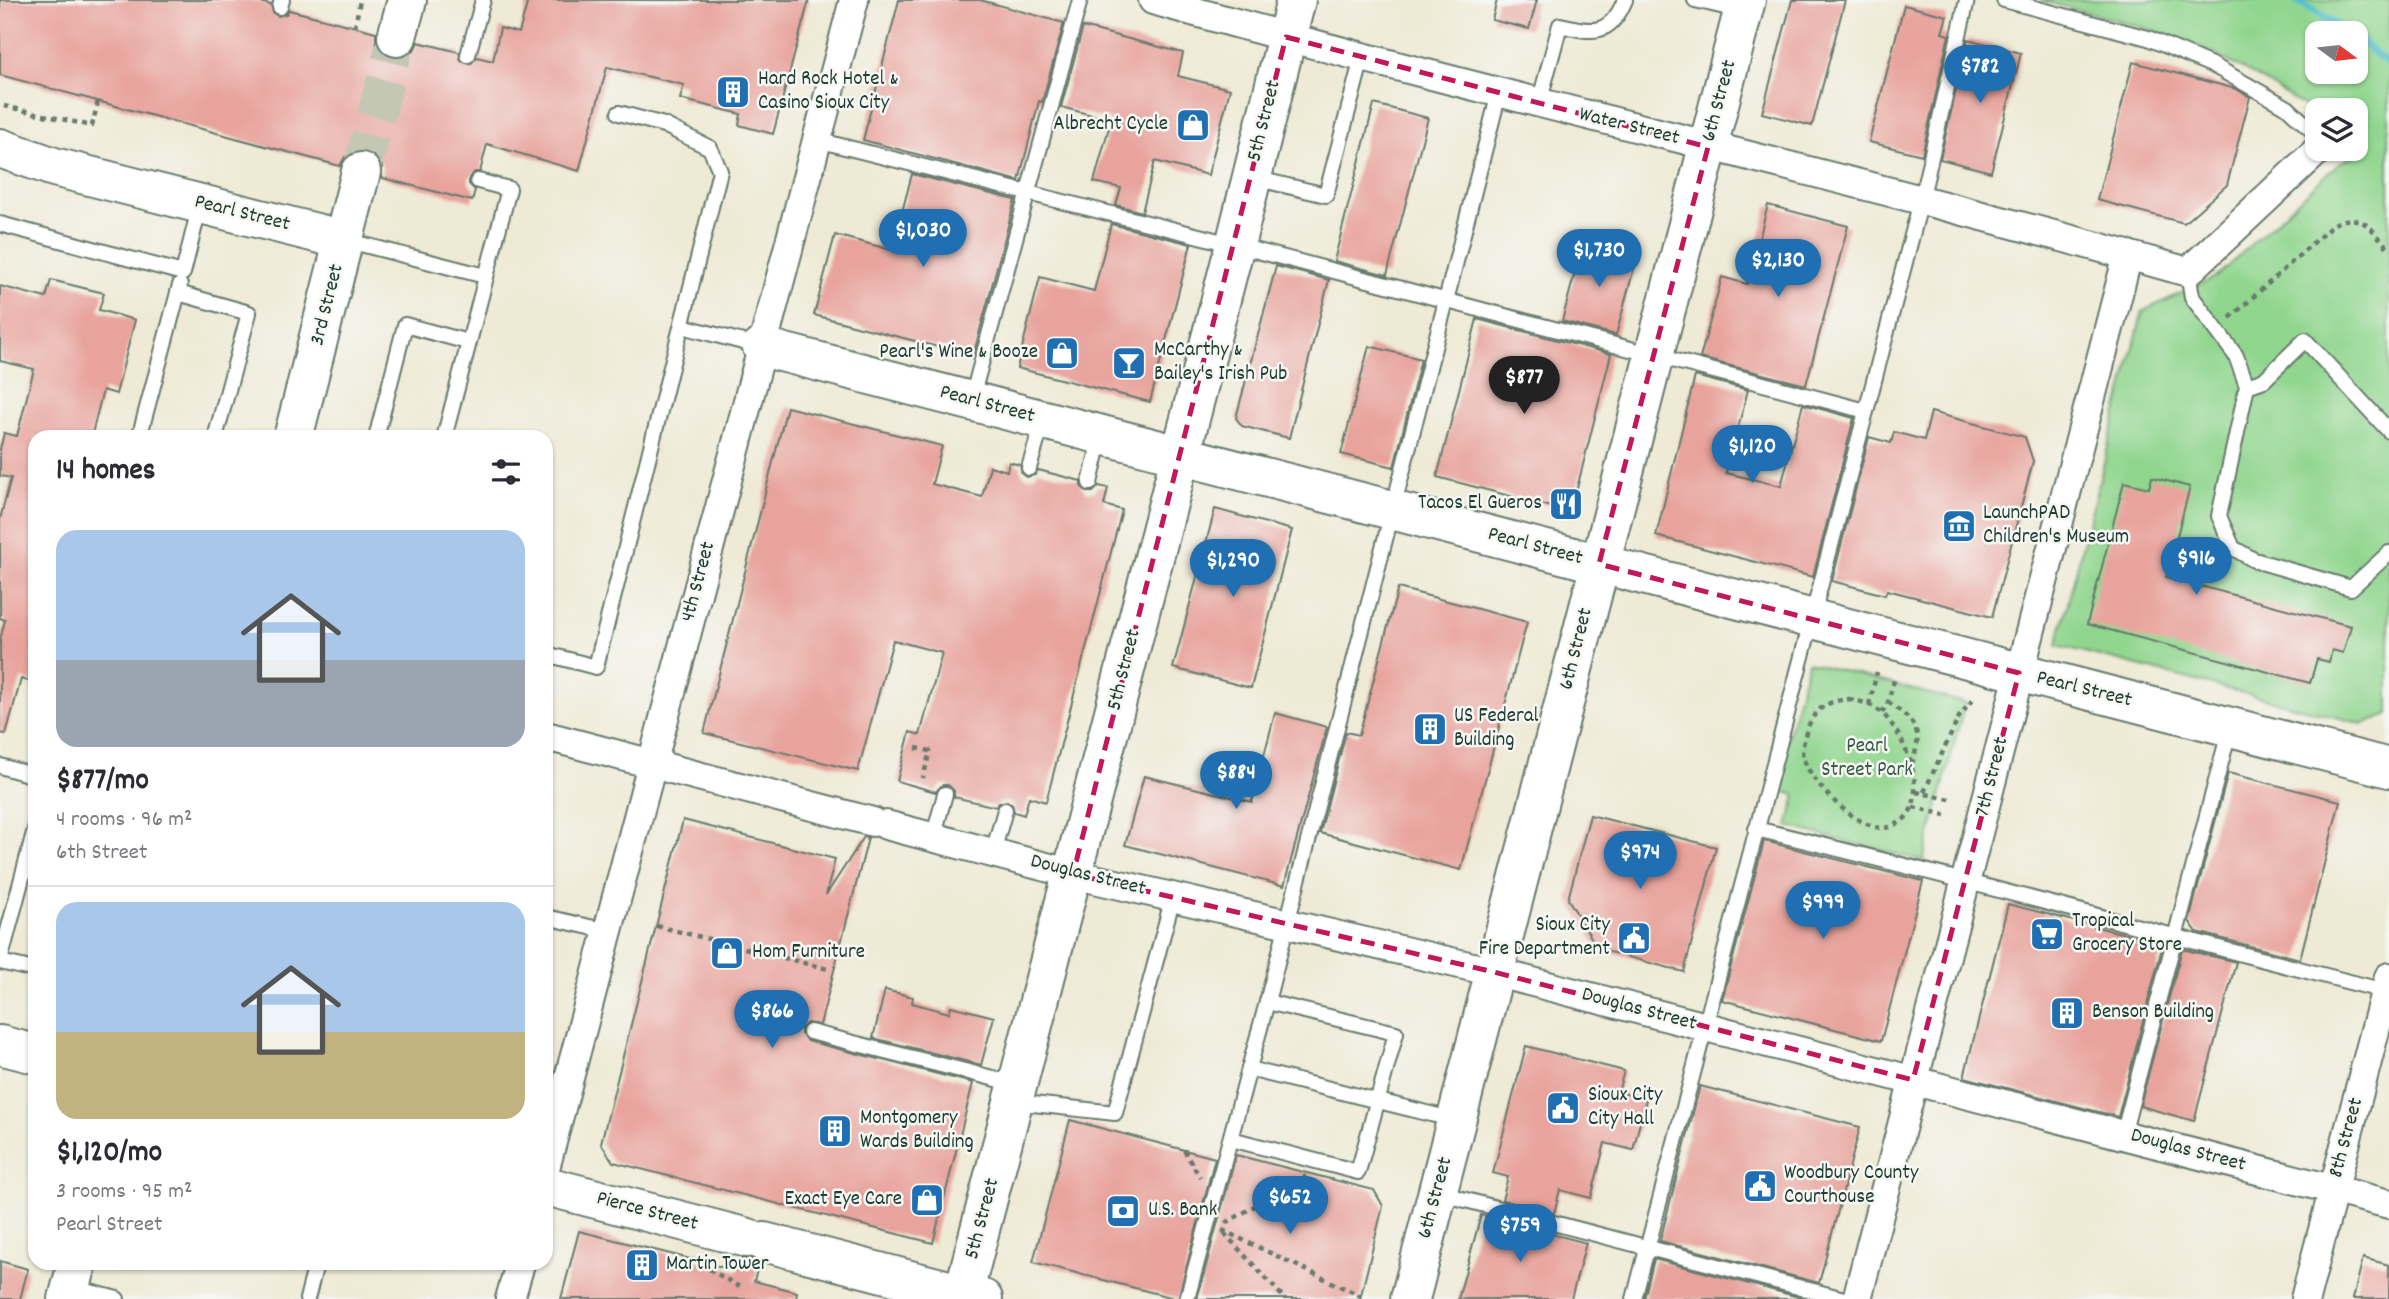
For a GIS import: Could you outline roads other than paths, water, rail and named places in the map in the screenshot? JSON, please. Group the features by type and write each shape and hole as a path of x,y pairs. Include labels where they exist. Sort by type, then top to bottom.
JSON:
{"main road":[{"path":"397,37 407,0"},
{"name":"5th Street","path":"970,1297 1016,1093 1296,0"},
{"name":"6th Street","path":"1410,1299 1745,6"},
{"name":"Pearl Street","path":"0,148 54,167 344,240"},
{"name":"3rd Street","path":"295,430 361,172"},
{"name":"Pearl Street","path":"762,347 2389,768"},
{"path":"2336,754 2389,740"},
{"path":"0,1045 28,1052"},
{"name":"Pierce Street","path":"553,1188 970,1297"}],"street":[{"name":"4th Street","path":"553,1138 854,0"},
{"name":"Water Street","path":"1153,0 1362,58 2188,272"},
{"path":"2188,272 2306,161"},
{"name":"7th Street","path":"1857,1299 2128,255"},
{"name":"Douglas Street","path":"553,738 1073,874 1494,972 2389,1204"},
{"name":"8th Street","path":"2305,1299 2387,984"},
{"path":"510,1299 518,1270"}],"lane":[{"path":"468,55 483,0"},
{"path":"971,401 1080,0"},
{"path":"1539,103 1560,25 1595,31 1608,27 1618,16 1625,0"},
{"path":"1695,0 1745,6"},
{"path":"1634,1299 1921,201 1967,0"},
{"path":"2004,0 2148,38 2216,67 2288,108 2305,124"},
{"path":"1252,177 1326,195 1362,58"},
{"path":"1187,1299 1287,924 1499,93"},
{"path":"553,656 596,667 720,171 710,148 664,125 619,113"},
{"path":"817,140 1235,245 1866,411"},
{"path":"446,430 509,189 478,181"},
{"path":"141,430 201,204"},
{"path":"0,224 183,273"},
{"name":"Pearl Street","path":"344,240 485,276"},
{"path":"2188,272 2192,297 2236,355 2247,386 2219,516 2233,548 2254,560 2351,588 2389,553"},
{"path":"178,293 249,313 217,430"},
{"path":"378,430 405,325 468,342"},
{"name":"Pearl Street","path":"682,326 762,347"},
{"path":"2247,386 2264,380 2305,340 2389,431"},
{"path":"1029,468 1044,419"},
{"path":"1090,483 1101,435"},
{"path":"2123,1135 2231,727"},
{"path":"0,766 28,774"},
{"path":"933,838 945,794"},
{"path":"993,852 1005,810"},
{"path":"1756,829 1967,881 2174,938 2387,984"},
{"path":"28,855 0,961 28,968"},
{"path":"810,1032 1016,1093 1115,1113 1172,897"},
{"path":"553,919 607,932"},
{"path":"1231,1139 1357,1172 1396,1033 1266,1002"},
{"path":"1249,1069 1457,1121"},
{"path":"1437,1193 1844,1299"},
{"path":"307,1299 314,1270"},
{"path":"72,1283 117,1299"}],"waterway":[{"path":"2296,0 2331,21"},
{"path":"2368,47 2389,65"}],"tunnel":[{"path":"361,172 397,37"}],"place":[{"name":"Hard Rock Hotel & Casino Sioux City","path":"733,92"},
{"name":"Albrecht Cycle","path":"1193,125"},
{"name":"Pearl's Wine & Booze","path":"1062,353"},
{"name":"McCarthy & Bailey's Irish Pub","path":"1129,363"},
{"name":"Tacos El Gueros","path":"1566,504"},
{"name":"LaunchPAD Children's Museum","path":"1959,526"},
{"name":"US Federal Building","path":"1430,729"},
{"name":"Tropical Grocery Store","path":"2047,934"},
{"name":"Sioux City Fire Department","path":"1634,938"},
{"name":"Hom Furniture","path":"727,953"},
{"name":"Benson Building","path":"2067,1013"},
{"name":"Sioux City City Hall","path":"1563,1108"},
{"name":"Montgomery Wards Building","path":"835,1131"},
{"name":"Woodbury County Courthouse","path":"1760,1186"},
{"name":"Exact Eye Care","path":"927,1200"},
{"name":"U.S. Bank","path":"1123,1211"},
{"name":"Martin Tower","path":"642,1265"}],"park label":[{"name":"Pearl Street Park","path":"1867,759"}]}
